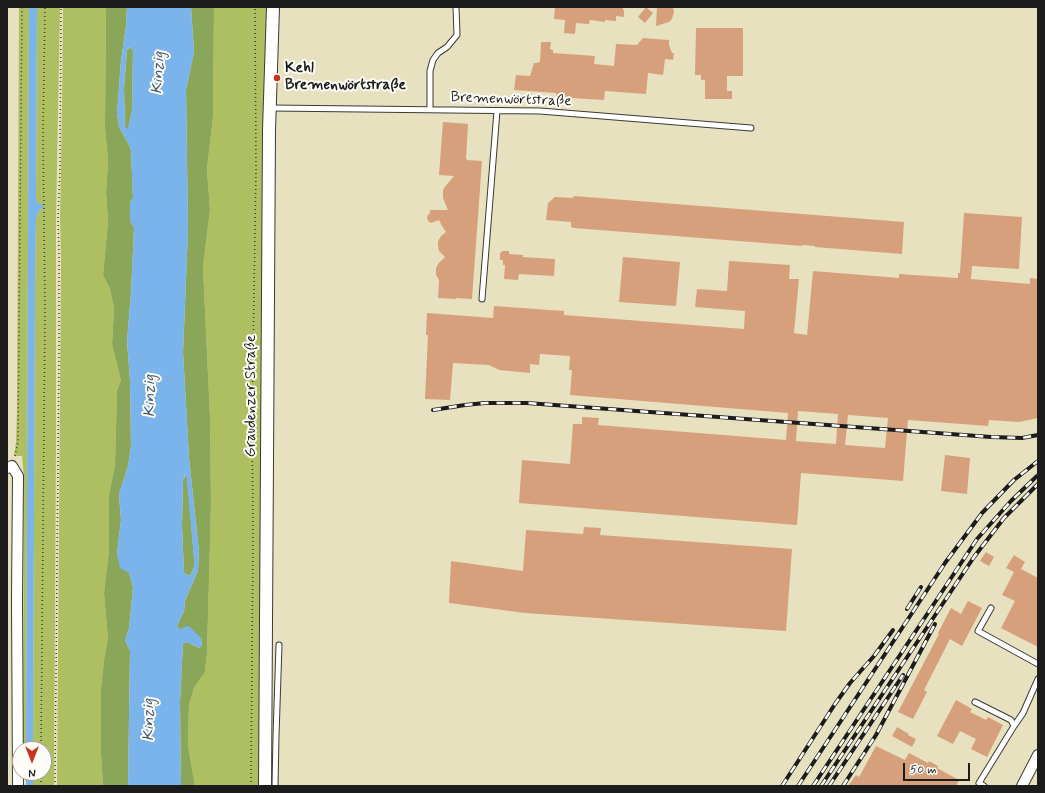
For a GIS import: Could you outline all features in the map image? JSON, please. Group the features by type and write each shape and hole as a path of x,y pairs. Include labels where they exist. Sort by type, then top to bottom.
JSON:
{"street":[{"name":"Graudenzer Straße","path":"265,786 269,138 273,7"},
{"path":"10,467 18,476 18,786"},
{"path":"1022,786 1038,755"}],"lane":[{"path":"430,110 430,70 433,60 438,53 447,47 457,35 456,7"},
{"name":"Bremenwörtstraße","path":"271,108 565,113 751,128"},
{"path":"482,300 497,111"},
{"path":"991,608 978,631 1038,664"},
{"path":"276,786 279,645"},
{"path":"984,786 979,783 1023,713 1038,679"},
{"path":"975,702 1011,720 1014,726"}],"path":[{"path":"10,467 18,442 22,7"},
{"path":"41,741 45,311 43,133 45,7"},
{"path":"55,786 59,350 58,219 60,168 61,7"},
{"path":"251,786 253,535 252,419 256,168 255,7"}],"green space":[{"path":"19,7 29,7 26,741 23,741 24,478 22,456 14,456 17,410"},
{"path":"37,7 60,7 56,220 54,786 33,786 33,781 52,781 52,741 33,741 36,219 39,210 43,209 38,204 36,198"},
{"path":"63,7 106,7 105,127 108,161 106,193 108,221 103,275 110,289 114,308 112,344 121,381 117,390 115,465 109,494 109,550 104,593 108,638 101,688 101,753 103,786 57,786 61,259 60,218"},
{"path":"106,7 127,7 117,113 119,127 131,151 133,198 130,202 130,220 134,228 127,341 130,380 131,446 128,466 119,494 121,520 117,554 129,573 133,587 129,629 125,640 130,651 128,786 103,786 101,753 101,688 108,638 104,593 109,550 109,494 115,465 117,390 121,381 112,344 114,308 110,289 103,275 108,221 106,193 108,161 105,127"},
{"path":"191,7 214,7 213,117 207,169 210,210 203,267 210,417 211,505 207,653 205,672 194,688 189,705 188,745 195,786 181,786 180,702 183,643 187,642 199,648 202,645 201,638 179,629 177,626 184,611 185,601 198,570 199,552 189,458 183,352 188,230 186,90 194,52"},
{"path":"214,7 267,7 260,786 195,786 188,745 189,705 194,688 205,672 207,653 211,505 210,417 203,267 210,210 207,169 213,117"},
{"path":"130,47 133,50 132,110 128,130 125,127 124,88 127,50"},
{"path":"187,472 194,558 194,567 190,576 184,573 182,526 183,481"}],"water":[{"path":"29,7 37,7 36,198 38,204 43,204 43,209 39,210 36,219 33,741 26,741"},
{"name":"Kinzig","path":"127,7 191,7 194,52 186,90 188,230 183,352 189,458 199,552 198,570 185,601 184,611 177,626 179,629 189,626 201,638 202,646 199,648 187,642 183,644 180,702 181,786 128,786 130,651 125,640 129,629 133,587 129,573 120,568 117,554 121,520 119,494 128,466 131,446 130,380 127,341 134,228 130,220 130,202 133,198 131,151 119,127 117,113 121,61","holes":["129,47 133,50 132,110 128,129 125,127 124,88 127,50","186,473 194,558 194,567 190,576 184,573 182,526 183,481"]},
{"path":"26,781 33,781 33,786 26,786"}],"building":[{"path":"555,7 623,7 624,17 616,16 616,21 605,20 605,22 590,20 589,24 576,23 575,34 564,33 565,20 554,19"},
{"path":"646,7 653,13 645,23 638,17"},
{"path":"657,7 673,7 674,12 672,19 669,22 656,26"},
{"path":"696,28 743,28 743,76 727,76 727,91 732,91 732,99 705,99 705,80 701,80 701,75 695,75"},
{"path":"643,38 669,40 672,53 674,53 673,60 665,59 663,75 648,73 646,94 605,91 604,100 556,97 556,93 514,90 516,75 530,76 534,63 540,62 541,42 551,42 550,49 553,50 553,53 595,56 594,64 614,66 616,44 637,45"},
{"path":"443,122 468,124 466,159 482,161 472,299 438,298 439,280 436,275 436,268 445,257 439,251 438,241 446,232 439,220 431,223 427,218 430,210 448,210 443,198 443,191 454,176 439,175"},
{"path":"574,196 904,222 902,254 574,228 571,227 571,222 546,220 548,203 555,197 573,198"},
{"path":"964,213 1022,217 1019,269 972,266 971,279 1030,284 1030,278 1038,279 1038,418 1019,422 989,420 988,426 908,420 903,481 801,473 797,525 519,503 522,460 570,464 573,424 582,424 582,417 599,418 598,425 786,440 788,413 570,395 572,370 569,370 570,356 540,354 539,365 530,364 530,373 499,370 489,365 453,363 450,400 425,399 428,335 426,335 427,313 493,318 494,306 564,311 564,315 744,329 745,311 695,307 697,289 727,291 729,261 790,265 789,279 799,279 794,333 807,335 813,271 899,278 899,274 958,278 958,273 960,273","holes":["798,411 838,414 836,444 796,441","848,415 888,418 885,448 845,445"]},
{"path":"503,251 509,251 509,254 523,255 523,257 555,259 554,276 519,274 518,280 504,279 505,265 503,265 503,260 500,260 500,253"},
{"path":"623,257 680,262 676,306 619,302"},
{"path":"945,455 970,458 967,494 941,491"},
{"path":"584,527 601,528 600,535 792,549 786,631 525,613 449,603 451,561 523,571 526,530 583,534"},
{"path":"986,552 994,557 989,566 980,561"},
{"path":"1014,555 1025,562 1021,569 1038,578 1038,647 1001,628 1015,601 1002,595 1014,572 1006,568"},
{"path":"968,601 982,608 962,646 950,639 924,690 927,692 913,719 898,712 951,608 961,614"},
{"path":"956,700 972,709 970,712 986,720 988,717 1003,725 987,757 971,749 976,739 960,731 953,744 937,736"},
{"path":"897,727 916,739 912,747 892,736"},
{"path":"876,746 905,760 909,753 928,763 929,761 938,766 937,768 959,780 956,786 848,786 856,775 859,777"}],"railway":[{"path":"433,410 485,403 527,403 991,437 1022,438 1038,435"},
{"path":"798,786 945,563 982,513 1014,480 1038,461"},
{"path":"813,786 977,539 1011,501 1038,475"},
{"path":"821,786 974,557 1004,518 1038,484"},
{"path":"907,609 921,587"},
{"path":"843,786 876,735 935,624"},
{"path":"782,786 835,704 893,630"},
{"path":"829,786 903,675"}],"place":[{"name":"Kehl Bremenwörtstraße","path":"277,78"}]}
